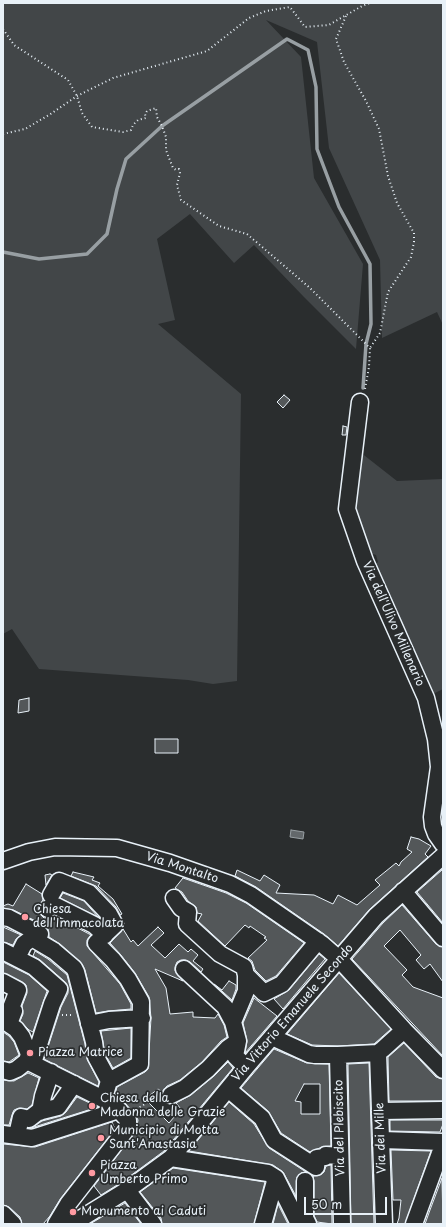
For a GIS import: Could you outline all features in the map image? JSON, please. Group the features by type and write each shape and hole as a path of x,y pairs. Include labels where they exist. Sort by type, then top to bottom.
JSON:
{"street":[{"name":"Via dell'Ulivo Millenario","path":"360,402 347,509 365,561 426,698 436,739 440,767 432,817 433,826 436,834 443,844"},
{"name":"Via Montalto","path":"3,861 29,852 54,847 117,848 170,863 230,884 251,894 318,941 339,959 443,1070"},
{"name":"Via Vittorio Emanuele Secondo","path":"72,1224 127,1190 172,1158 246,1067 376,916 443,856"},
{"path":"105,935 94,925 53,905 50,902 59,881 89,893 109,914 115,925 105,935 96,943 113,960 137,993 141,1002 142,1018 140,1064 109,1081 106,1088 106,1100"},
{"path":"403,891 443,938"},
{"path":"174,898 181,908 188,912 187,924 220,954 244,967 246,975 246,991 233,1022"},
{"path":"3,918 9,918 39,935 54,951 74,968 94,1042 96,1057 109,1081"},
{"path":"3,1070 10,1072 32,1063 48,1015 59,989 34,967 10,954 32,938 39,935"},
{"path":"246,975 264,993 282,984 318,941"},
{"path":"184,969 225,1007 233,1022 238,1041 235,1056 246,1067"},
{"path":"3,982 18,990 11,1008 14,1011 6,1022 16,1029 22,1037 32,1063 106,1100 113,1104 124,1115 125,1131 68,1204 56,1224"},
{"path":"88,1019 109,1020 142,1018"},
{"path":"272,1037 309,1054 338,1056 378,1053 404,1030"},
{"path":"171,1095 185,1088 208,1069 228,1048 238,1041"},
{"name":"Via dei Mille","path":"378,1053 384,1224"},
{"name":"Via del Plebiscito","path":"338,1056 342,1224"},
{"path":"40,1112 43,1096 51,1072"},
{"path":"74,1084 58,1107 40,1112 29,1119 21,1117 10,1134 32,1138 124,1115"},
{"path":"228,1089 262,1118 274,1140 316,1167 317,1158 325,1157 326,1155 340,1156"},
{"path":"381,1111 443,1110"},
{"path":"382,1140 443,1145 414,1224"},
{"path":"172,1158 268,1173 276,1178 290,1222"},
{"path":"263,1224 276,1178"},
{"path":"305,1181 305,1218 308,1224"},
{"path":"127,1190 153,1224"},
{"path":"3,1214 13,1224"}],"path":[{"path":"3,134 25,129 77,96 113,78 207,51 249,18 266,11 290,7 305,27 329,25 370,3"},
{"path":"346,15 336,39 344,62 366,101 379,129 388,176 397,204 414,233 411,257 388,292 380,333 370,348 369,367 360,402"},
{"path":"3,28 14,45 68,80 77,96 82,113 92,127 123,132 131,130 133,125 138,120 146,118 145,114 147,111 156,108 157,117 166,137 166,150 169,158 173,168 176,170 179,169 180,173 177,184 181,200 220,226 247,234 310,288 370,348"},
{"path":"48,1015 88,1019"},
{"path":"124,1115 153,1099 171,1095"}],"shaded area":[{"path":"3,3 443,3 443,325 437,312 382,338 380,260 329,148 317,42 266,20 301,57 314,178 363,264 356,349 254,245 234,263 190,214 157,239 175,320 158,324 241,394 237,681 213,684 188,680 39,669 12,629 3,634"},
{"path":"360,452 397,481 443,479 443,689 429,696 372,567 378,562 376,555 366,552 354,513"},
{"path":"291,830 304,832 303,839 290,837"}],"building":[{"path":"284,395 290,400 283,408 277,402"},
{"path":"343,426 347,427 346,435 342,435"},
{"path":"29,698 29,711 18,713 19,700"},
{"path":"155,739 178,739 178,753 155,753"},
{"path":"411,837 419,839 431,846 425,854 428,857 370,909 338,946 324,934 256,887 235,876 237,870 260,881 264,875 280,885 276,893 314,895 333,904 338,895 357,905 380,885 375,880 396,863 399,866 401,862 412,852 407,849"},
{"path":"442,870 443,871 443,923 417,892"},
{"path":"73,872 94,877 92,880 100,883 98,886 113,899 122,914 120,915 116,907 96,886 71,876"},
{"path":"45,875 52,875 46,885"},
{"path":"183,878 226,893 246,903 304,943 276,976 266,981 255,970 252,961 248,958 267,940 264,938 266,937 250,926 249,928 245,925 225,946 198,921 202,914 197,913 196,907 188,901 182,892 175,888"},
{"path":"26,884 42,894 43,900 39,905 39,910 44,918 55,916 91,935 87,940 87,946 120,984 131,1004 131,1009 96,1013 85,970 82,964 60,944 49,937 48,929 44,925 46,920 42,924 13,910 3,908 3,906 8,904 13,906"},
{"path":"63,893 84,901 98,917 60,898"},
{"path":"402,905 436,944 443,947 443,982 430,964 424,969 416,960 421,955 400,930 384,946 407,970 402,975 413,987 443,998 443,1056 352,959 383,923"},
{"path":"3,927 21,935 16,939 13,945 3,942"},
{"path":"158,927 164,933 151,945 165,958 179,944 188,952 191,949 198,955 193,961 203,969 201,972 186,960 177,962 175,971 183,981 155,969 166,988 170,1014 193,1012 193,1017 215,1018 218,1014 224,1025 227,1037 221,1041 202,1062 180,1080 167,1086 162,1092 158,1089 145,1099 169,1123 181,1109 176,1103 191,1095 228,1062 233,1068 164,1151 122,1182 101,1195 94,1186 136,1131 138,1120 135,1114 115,1094 117,1087 148,1069 151,1018 149,997 135,973 110,943 123,929 131,942 133,940 138,946"},
{"path":"35,951 48,959 67,975 85,1044 87,1059 99,1082 98,1086 44,1059 61,1007 68,993 68,988 65,982 40,960 33,956"},
{"path":"319,954 325,959 283,1009 274,999 289,990"},
{"path":"3,962 29,975 47,991 33,1032 20,1021 23,1014 22,1006 27,993 26,985 3,973"},
{"path":"339,973 391,1029 374,1044 338,1046 312,1045 287,1034"},
{"path":"229,981 236,985 232,1000 214,984 222,990"},
{"path":"254,998 277,1016 245,1053 247,1041 243,1023"},
{"path":"131,1028 131,1058 113,1068 105,1054 101,1031"},
{"path":"3,1032 14,1042 19,1055 9,1062 3,1061"},
{"path":"404,1043 436,1077 443,1079 443,1101 389,1101 388,1057"},
{"path":"274,1049 307,1063 329,1064 331,1146 322,1147 310,1152 281,1133 268,1111 241,1088","holes":["304,1084 320,1084 320,1114 301,1114 301,1102 295,1101"]},
{"path":"369,1063 374,1224 351,1224 348,1064"},
{"path":"28,1073 39,1078 32,1105 27,1109 19,1108 14,1110 9,1125 3,1125 3,1080 14,1081"},
{"path":"77,1097 98,1107 31,1128 42,1121 61,1116 66,1112"},
{"path":"229,1102 254,1124 269,1148 306,1172 301,1173 297,1177 296,1196 283,1172 273,1165 189,1151"},
{"path":"390,1120 443,1120 443,1124 440,1132 390,1131"},
{"path":"112,1122 115,1129 61,1198 50,1216 43,1224 22,1224 20,1217 9,1207 3,1205 3,1144 35,1147"},
{"path":"391,1150 431,1151 405,1224 397,1224 401,1200 393,1200"},
{"path":"331,1165 332,1224 317,1222 314,1216 313,1176 320,1175 324,1172 326,1166"},
{"path":"173,1168 265,1182 254,1224 162,1224 161,1218 140,1192"},
{"path":"442,1178 443,1224 425,1224 430,1210"},
{"path":"125,1203 141,1224 90,1224"},
{"path":"278,1204 288,1224 273,1224"}],"waterway":[{"path":"3,252 39,259 87,254 107,234 117,189 126,159 162,126 287,39 308,50 316,87 317,149 339,207 370,264 371,324 366,344 363,388"}],"place":[{"name":"Chiesa dell'Immacolata","path":"25,917"},
{"name":"Piazza Matrice","path":"30,1053"},
{"name":"Chiesa della Madonna delle Grazie","path":"92,1106"},
{"name":"Municipio di Motta Sant'Anastasia","path":"101,1138"},
{"name":"Piazza Umberto Primo","path":"92,1173"},
{"name":"Monumento ai Caduti","path":"73,1212"}]}
